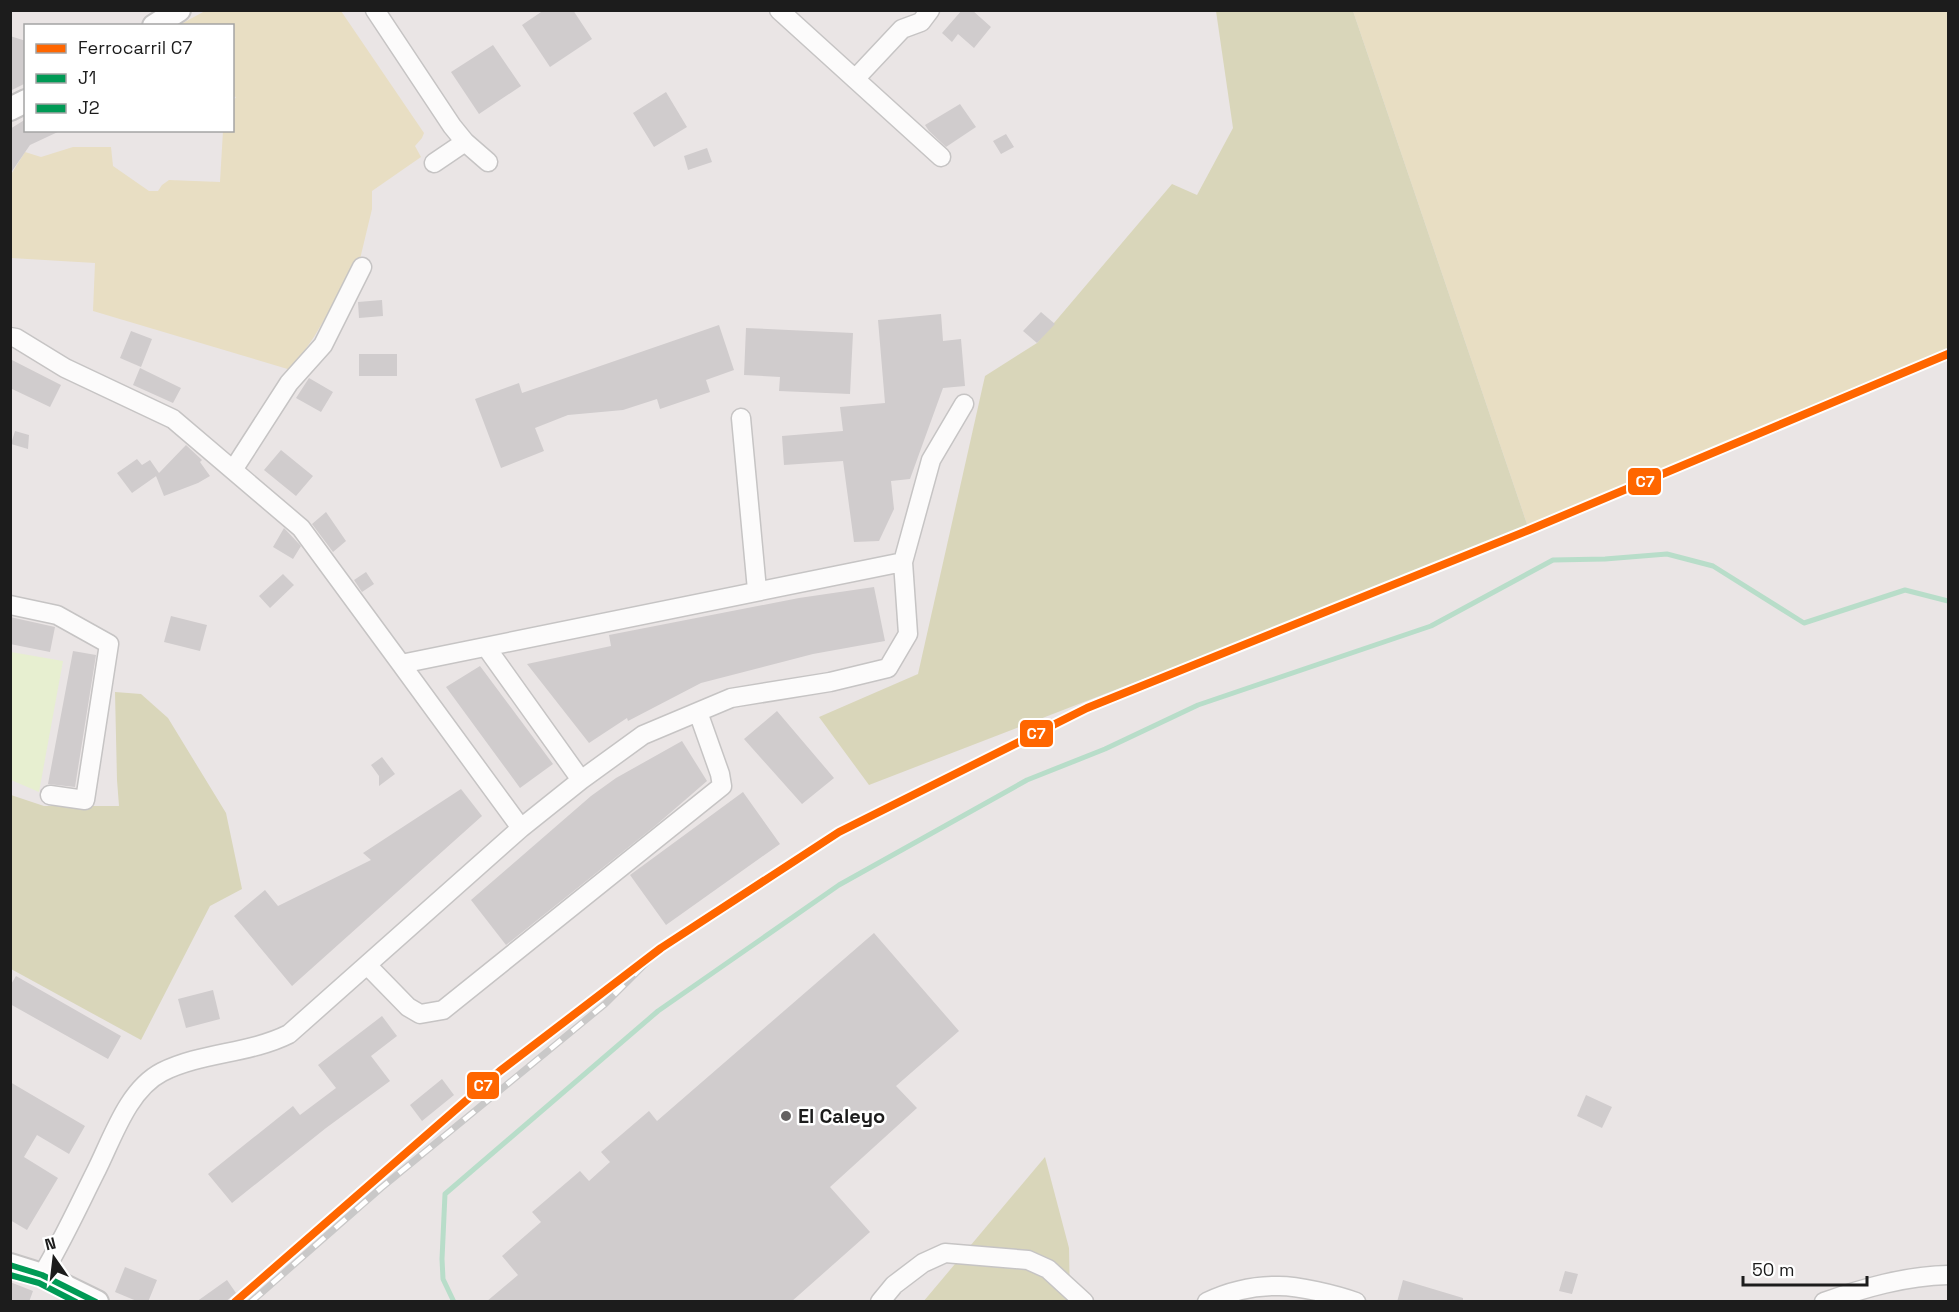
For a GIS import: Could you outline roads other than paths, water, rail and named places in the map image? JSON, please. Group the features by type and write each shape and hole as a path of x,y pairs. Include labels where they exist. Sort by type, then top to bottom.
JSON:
{"street":[{"path":"157,24 179,10"},
{"path":"375,10 452,126 465,142 488,162"},
{"path":"779,10 941,157"},
{"path":"855,79 902,29 921,22 930,10"},
{"path":"10,109 24,102"},
{"path":"434,163 465,142"},
{"path":"233,470 289,383 323,345 362,267"},
{"path":"10,337 65,368 173,419 301,528 521,828"},
{"path":"42,1275 127,1110 148,1083 160,1074 173,1067 196,1060 254,1048 289,1034 521,828 643,735 731,698 830,682 888,668 908,634 903,562 931,460 964,404"},
{"path":"741,418 757,590"},
{"path":"401,664 903,562"},
{"path":"10,605 57,615 109,644 85,800 50,795"},
{"path":"486,646 581,780"},
{"path":"367,965 408,1006 420,1014 443,1010 722,786 698,712"},
{"path":"880,1302 894,1285 923,1263 945,1253 1028,1260 1048,1269 1084,1302"},
{"path":"10,1265 42,1275 97,1302"},
{"path":"1824,1302 1870,1286 1948,1275"},
{"path":"1207,1302 1225,1294 1277,1286 1339,1296 1356,1302"}],"waterway":[{"path":"454,1302 443,1279 445,1194 658,1011 839,885 1027,780 1105,749 1198,705 1431,626 1553,560 1667,554 1713,566 1804,623 1905,590 1948,601"}],"railway":[{"path":"251,1302 381,1188 605,1004 661,948"}],"rail line":[{"name":"C7","path":"235,1302 500,1071 661,948 839,832 1087,708 1529,530 1948,354"}],"place":[{"name":"El Caleyo","path":"786,1116"}]}
